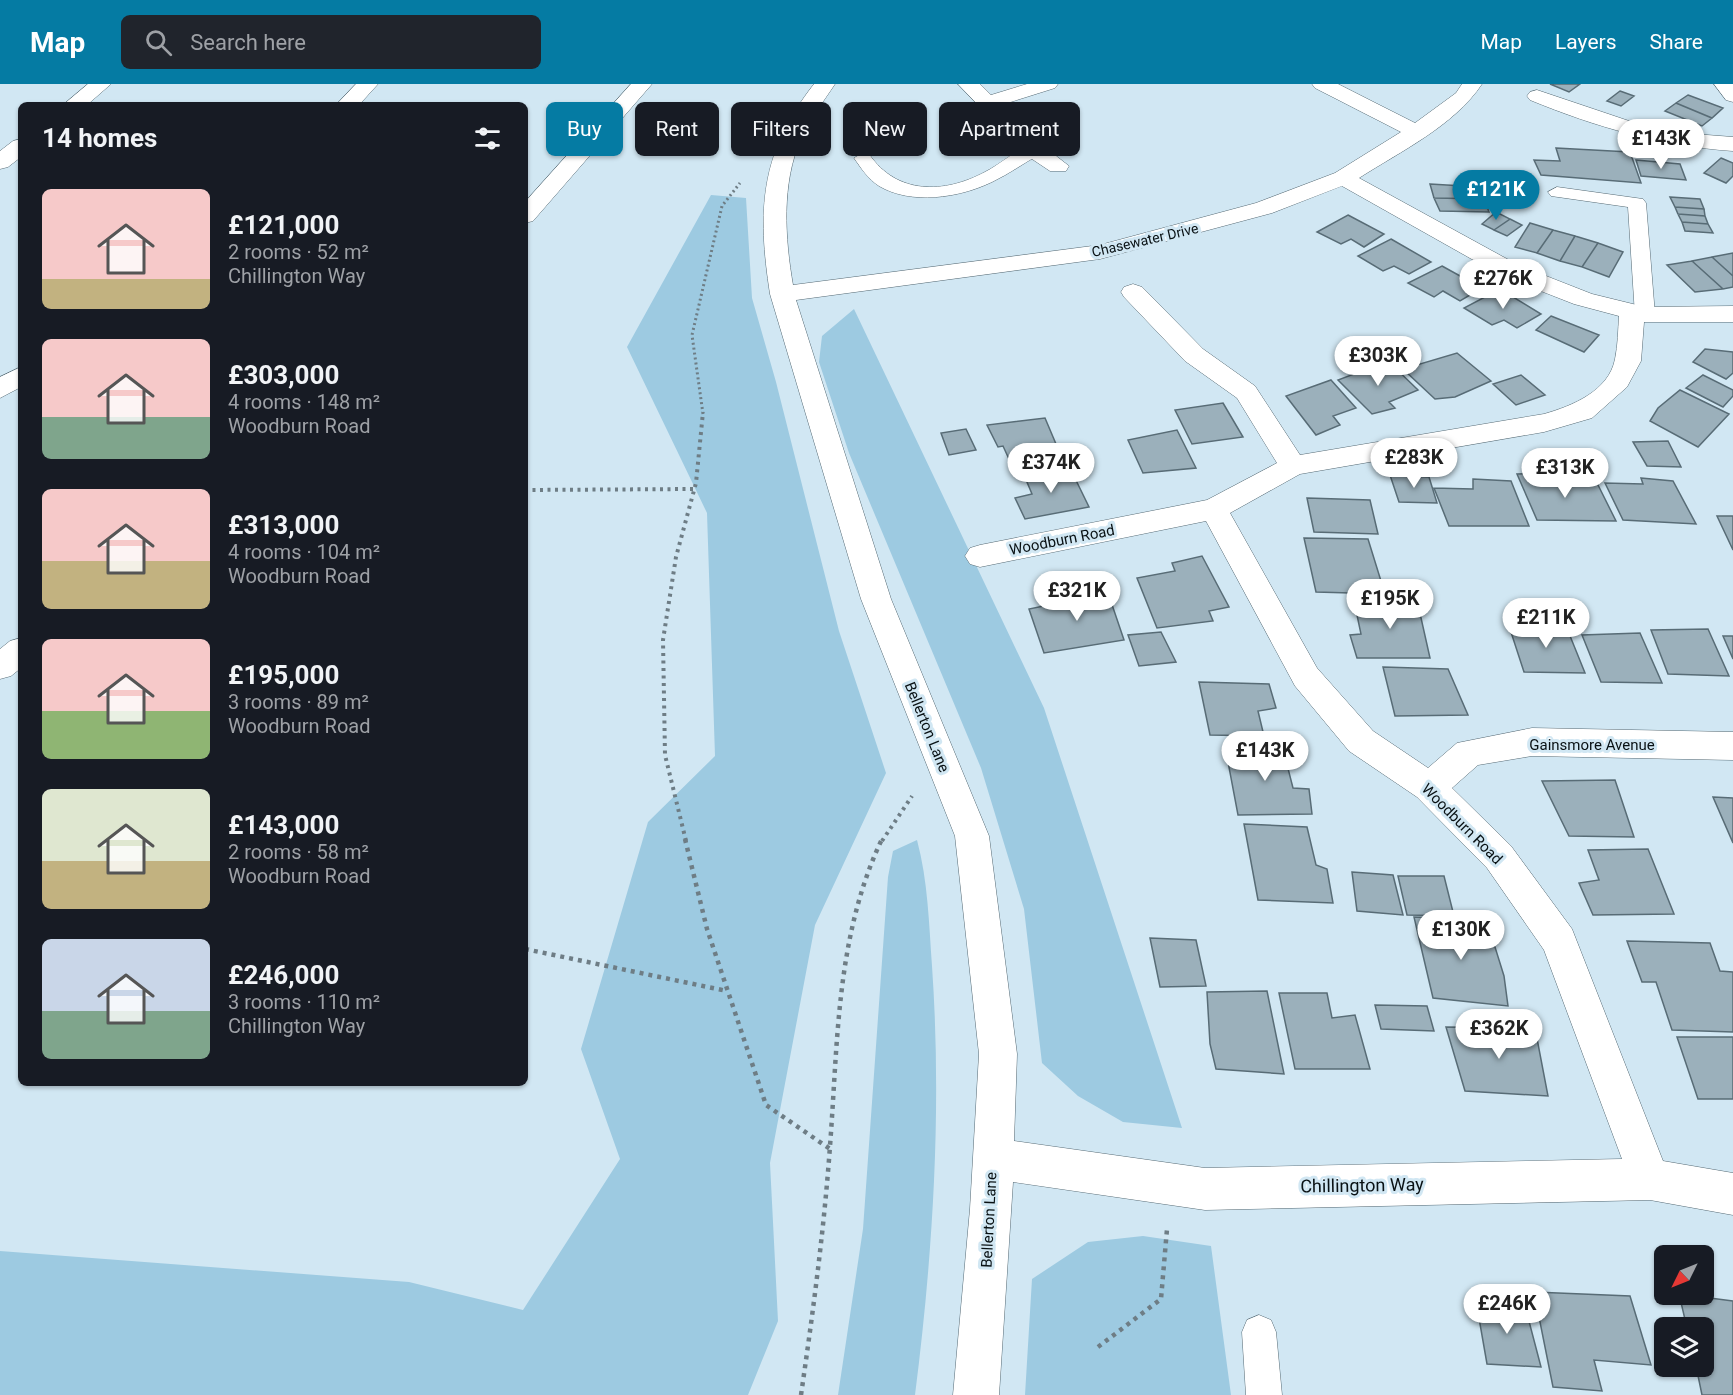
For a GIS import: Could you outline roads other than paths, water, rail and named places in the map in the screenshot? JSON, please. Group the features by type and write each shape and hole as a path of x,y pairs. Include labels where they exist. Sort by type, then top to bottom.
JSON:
{"street":[{"path":"78,102 101,84"},
{"path":"350,102 368,84"},
{"path":"528,213 642,84"},
{"name":"Bellerton Lane","path":"825,84 808,106 790,139 780,166 774,243 782,294 876,599 972,836 998,1054 991,1209 976,1395"},
{"path":"968,84 986,102"},
{"path":"990,102 1048,84"},
{"path":"1322,84 1418,132"},
{"name":"Chasewater Drive","path":"782,294 1100,252 1226,219 1343,178 1418,132 1463,98 1472,84"},
{"path":"1724,84 1733,96"},
{"path":"1537,96 1612,126 1652,136 1733,144"},
{"path":"1543,117 1562,106"},
{"path":"0,162 18,148"},
{"path":"1043,156 1058,166"},
{"path":"1343,178 1509,270 1583,298 1639,314 1733,314"},
{"path":"1133,292 1194,355 1246,392 1293,466"},
{"name":"Woodburn Road","path":"980,556 1215,509 1293,466 1544,423 1583,412 1614,387 1628,361 1639,314"},
{"path":"0,388 18,377"},
{"name":"Woodburn Road","path":"1215,509 1306,677 1361,741 1429,788 1498,857 1558,941 1650,1179"},
{"path":"0,668 18,653"},
{"name":"Gainsmore Avenue","path":"1429,788 1469,753 1532,742 1733,746"},
{"name":"Chillington Way","path":"992,1158 1205,1189 1650,1179 1733,1194"}],"lane":[{"path":"863,158 871,173 889,186 921,194 978,182 1024,156"},
{"path":"1557,192 1637,203 1639,314"},
{"path":"1259,1332 1264,1395"}]}
